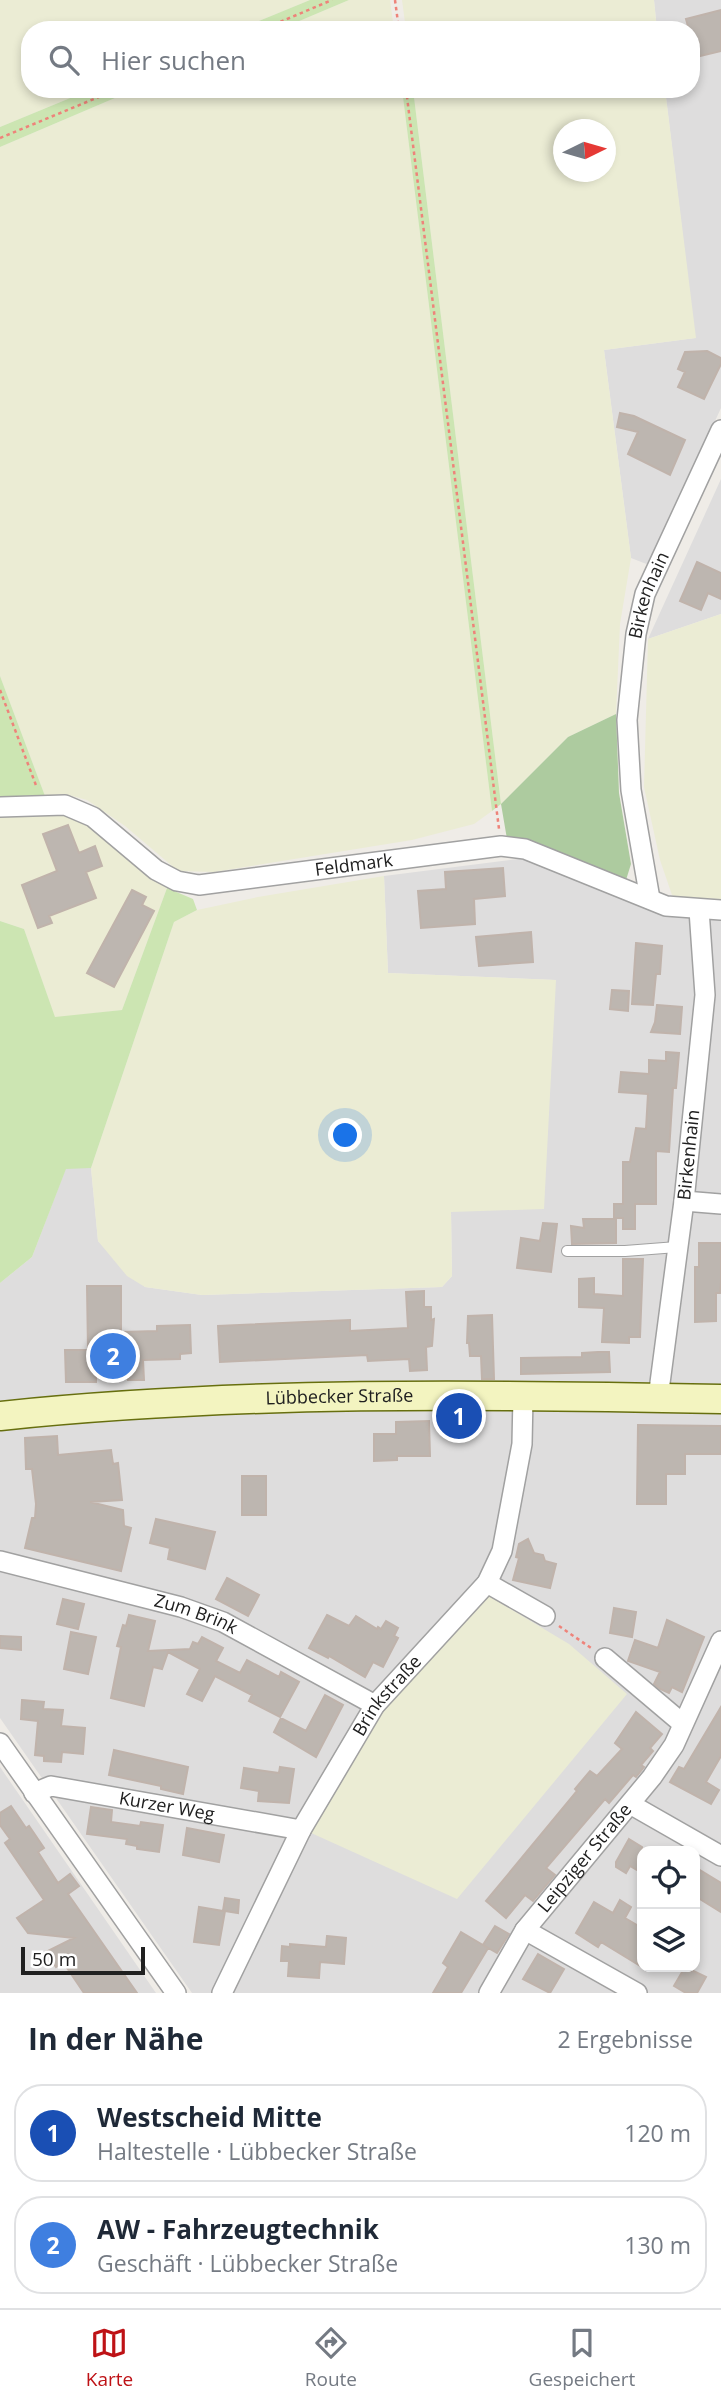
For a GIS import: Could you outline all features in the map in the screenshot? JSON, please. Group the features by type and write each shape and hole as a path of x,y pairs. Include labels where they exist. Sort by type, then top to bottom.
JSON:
{"main road":[{"name":"Lübbecker Straße","path":"0,1416 124,1405 243,1400 523,1397 721,1399"}],"street":[{"name":"Birkenhain","path":"650,899 631,790 627,720 636,634 645,594 721,430"},
{"name":"Feldmark","path":"0,807 65,805 93,817 156,870 177,881 199,885 501,846 525,849 666,906 721,910"},
{"name":"Birkenhain","path":"658,1398 684,1201 705,995 699,910"},
{"path":"684,1201 721,1204"},
{"name":"Brinkstraße","path":"222,1993 302,1830 374,1705 487,1583 502,1551 522,1444 523,1397"},
{"name":"Zum Brink","path":"0,1561 181,1607 223,1622 374,1705"},
{"path":"487,1583 544,1616"},
{"name":"Leipziger Straße","path":"489,1993 525,1930 630,1804 674,1745 721,1641"},
{"path":"605,1658 683,1724"},
{"path":"0,1743 176,1993"},
{"name":"Kurzer Weg","path":"34,1793 51,1786 302,1830"},
{"path":"630,1804 721,1856"},
{"path":"525,1930 637,1993"}],"lane":[{"path":"568,1251 677,1247"}],"path":[{"path":"282,21 332,0"},
{"path":"395,0 398,21"},
{"path":"0,138 96,98"},
{"path":"407,98 501,846"},
{"path":"0,690 43,804"},
{"path":"544,1616 605,1658"}],"shaded area":[{"path":"654,0 721,0 721,408 649,565 631,558 604,350 695,338 666,98 700,98 700,21 656,21"},
{"path":"721,479 721,614 648,639"},
{"path":"525,858 721,915 721,1993 192,1993 0,1718 0,1283 32,1257 66,1168 91,1168 98,1241 145,1287 202,1295 442,1287 452,1276 451,1212 555,980 388,973 384,876"},
{"path":"0,1767 156,1993 0,1993"}],"green space":[{"path":"0,0 310,0 259,21 21,21 21,98 70,98 0,127"},
{"path":"310,0 349,0 299,21 259,21"},
{"path":"349,0 390,0 393,21 299,21"},
{"path":"402,0 654,0 656,21 405,21"},
{"path":"70,98 115,98 0,147 0,127"},
{"path":"115,98 403,98 492,811 474,824 412,840 214,872 178,871 125,826 87,800 65,794 45,796 0,676 0,147"},
{"path":"403,98 414,98 501,804 492,811"},
{"path":"414,98 666,98 696,338 604,350 631,558 620,624 616,714 568,737 501,804"},
{"path":"721,614 721,899 679,897 672,895 660,860 644,787 648,639"},
{"path":"0,676 45,796 0,799"},
{"path":"616,714 619,793 631,864 626,880 507,839 501,804 568,737"},
{"path":"63,814 90,825 167,888 122,1010 55,1018 24,929 0,921 0,816"},
{"path":"384,876 388,973 556,980 544,1209 451,1212 452,1276 442,1287 202,1295 145,1287 127,1276 98,1241 91,1168 174,922 197,910"},
{"path":"167,888 193,899 197,910 174,922 91,1168 66,1169 32,1257 0,1283 0,921 24,929 55,1017 122,1010"},
{"path":"487,1595 569,1644 627,1694 457,1899 309,1832 372,1718"}],"building":[{"path":"721,10 721,51 700,56 700,21 686,19"},
{"path":"707,351 721,358 721,364 704,399 678,387 685,372 678,369 685,352"},
{"path":"620,413 634,416 685,440 670,475 628,454 638,432 617,427"},
{"path":"697,562 721,573 721,599 708,593 701,610 680,601"},
{"path":"68,825 79,853 95,846 102,866 86,872 96,898 49,916 52,923 38,928 22,885 57,871 43,834"},
{"path":"503,868 505,896 474,899 475,924 421,928 418,891 446,889 445,872"},
{"path":"132,890 146,897 142,905 154,911 114,987 87,973"},
{"path":"531,932 533,962 479,966 476,937"},
{"path":"636,943 662,946 660,974 656,974 653,1005 632,1004"},
{"path":"612,990 629,991 628,1011 610,1009"},
{"path":"657,1005 682,1007 680,1034 651,1032"},
{"path":"666,1052 679,1053 676,1088 673,1088 669,1152 656,1151 656,1204 635,1204 635,1229 623,1229 623,1218 614,1218 614,1204 623,1204 623,1162 630,1162 636,1128 646,1129 648,1094 619,1092 621,1072 649,1074 649,1060 666,1061"},
{"path":"583,1219 616,1219 616,1243 572,1244 571,1226 584,1228"},
{"path":"543,1223 557,1224 551,1272 517,1268 521,1238 540,1241"},
{"path":"699,1243 721,1243 721,1282 720,1293 716,1293 716,1321 695,1322 695,1267 699,1267"},
{"path":"623,1259 643,1259 640,1337 629,1337 629,1343 602,1342 604,1308 579,1307 579,1279 594,1278 594,1294 623,1296"},
{"path":"87,1286 121,1286 121,1332 157,1331 157,1326 190,1325 191,1353 180,1354 180,1359 143,1360 144,1380 128,1380 127,1365 96,1366 96,1382 66,1382 65,1350 88,1350"},
{"path":"424,1291 424,1307 431,1307 431,1320 434,1319 432,1346 426,1347 427,1370 410,1371 409,1359 368,1361 367,1355 220,1362 218,1326 350,1320 350,1331 408,1328 406,1292"},
{"path":"492,1315 494,1379 482,1379 481,1356 470,1356 467,1343 468,1316"},
{"path":"609,1352 610,1372 521,1374 521,1358 582,1357 582,1353"},
{"path":"429,1421 430,1456 397,1456 397,1460 374,1461 374,1434 396,1434 396,1422"},
{"path":"638,1425 721,1426 721,1454 685,1454 685,1474 666,1474 666,1504 637,1504"},
{"path":"57,1436 58,1455 111,1450 113,1464 118,1463 122,1500 90,1502 123,1510 124,1526 131,1528 121,1571 25,1548 32,1518 35,1518 36,1504 32,1469 26,1469 25,1438"},
{"path":"242,1476 266,1476 266,1515 242,1515"},
{"path":"156,1519 215,1532 205,1569 168,1559 170,1548 150,1543"},
{"path":"528,1539 534,1553 543,1555 545,1561 556,1564 550,1588 513,1580 519,1558 516,1557 519,1544"},
{"path":"227,1578 259,1595 248,1616 216,1599"},
{"path":"63,1599 84,1604 78,1629 57,1624"},
{"path":"614,1608 636,1612 632,1637 610,1633"},
{"path":"129,1615 155,1621 148,1651 190,1649 193,1642 198,1644 202,1637 223,1648 216,1661 240,1673 247,1660 279,1677 281,1672 299,1682 280,1717 249,1701 252,1695 215,1676 202,1701 187,1694 200,1669 168,1652 162,1669 153,1667 144,1706 111,1698 121,1647 117,1646"},
{"path":"327,1615 349,1626 356,1616 377,1629 381,1629 386,1621 398,1628 394,1636 398,1638 383,1667 373,1662 365,1677 309,1648"},
{"path":"667,1620 704,1637 682,1692 672,1687 669,1693 660,1689 654,1684 660,1672 628,1661 635,1640 658,1648"},
{"path":"71,1632 96,1637 88,1674 64,1669"},
{"path":"0,1636 21,1637 21,1650 0,1648"},
{"path":"325,1695 343,1705 316,1757 274,1732 281,1718 306,1731"},
{"path":"22,1700 44,1702 43,1709 63,1710 61,1726 85,1728 83,1754 62,1752 61,1762 44,1761 44,1756 35,1755 38,1721 21,1719"},
{"path":"721,1707 721,1756 706,1782 719,1790 711,1804 670,1782 679,1767 684,1769"},
{"path":"636,1712 662,1734 650,1748 653,1751 641,1765 644,1767 636,1777 633,1775 609,1803 605,1799 546,1868 555,1875 533,1901 525,1895 506,1918 486,1901 577,1791 575,1789 590,1771 597,1776 622,1749 615,1743"},
{"path":"114,1750 188,1767 183,1794 161,1789 161,1786 109,1775"},
{"path":"280,1767 294,1769 289,1803 258,1801 259,1791 241,1788 244,1768 279,1773"},
{"path":"11,1806 44,1848 38,1852 58,1883 70,1874 79,1886 68,1894 137,1993 84,1993 63,1962 56,1967 46,1952 74,1938 28,1933 17,1918 44,1900 5,1843 10,1839 0,1825 0,1813"},
{"path":"91,1807 112,1810 111,1822 140,1826 141,1822 163,1825 159,1852 137,1849 137,1846 126,1844 127,1839 87,1834"},
{"path":"187,1828 224,1835 219,1862 183,1855"},
{"path":"629,1839 640,1846 637,1846 637,1870 630,1866 626,1873 616,1867 616,1862"},
{"path":"700,1870 721,1883 721,1912 700,1899"},
{"path":"225,1898 239,1900 238,1913 225,1911 219,1945 194,1942 199,1907 223,1911"},
{"path":"620,1900 631,1907 625,1918 637,1925 637,1964 601,1942 598,1947 576,1933 594,1902 613,1913"},
{"path":"495,1926 509,1934 497,1953 483,1945"},
{"path":"461,1932 488,1948 461,1993 433,1993 448,1967 443,1963"},
{"path":"327,1936 346,1938 344,1964 320,1962 319,1978 288,1976 289,1961 281,1961 282,1946 290,1947 290,1944 326,1947"},
{"path":"538,1954 564,1969 550,1993 523,1979"},
{"path":"682,1972 696,1972 706,1977 697,1993 686,1993 674,1986"}],"place":[{"name":"AW - Fahrzeugtechnik","path":"113,1356"},
{"name":"Westscheid Mitte","path":"459,1416"}]}
